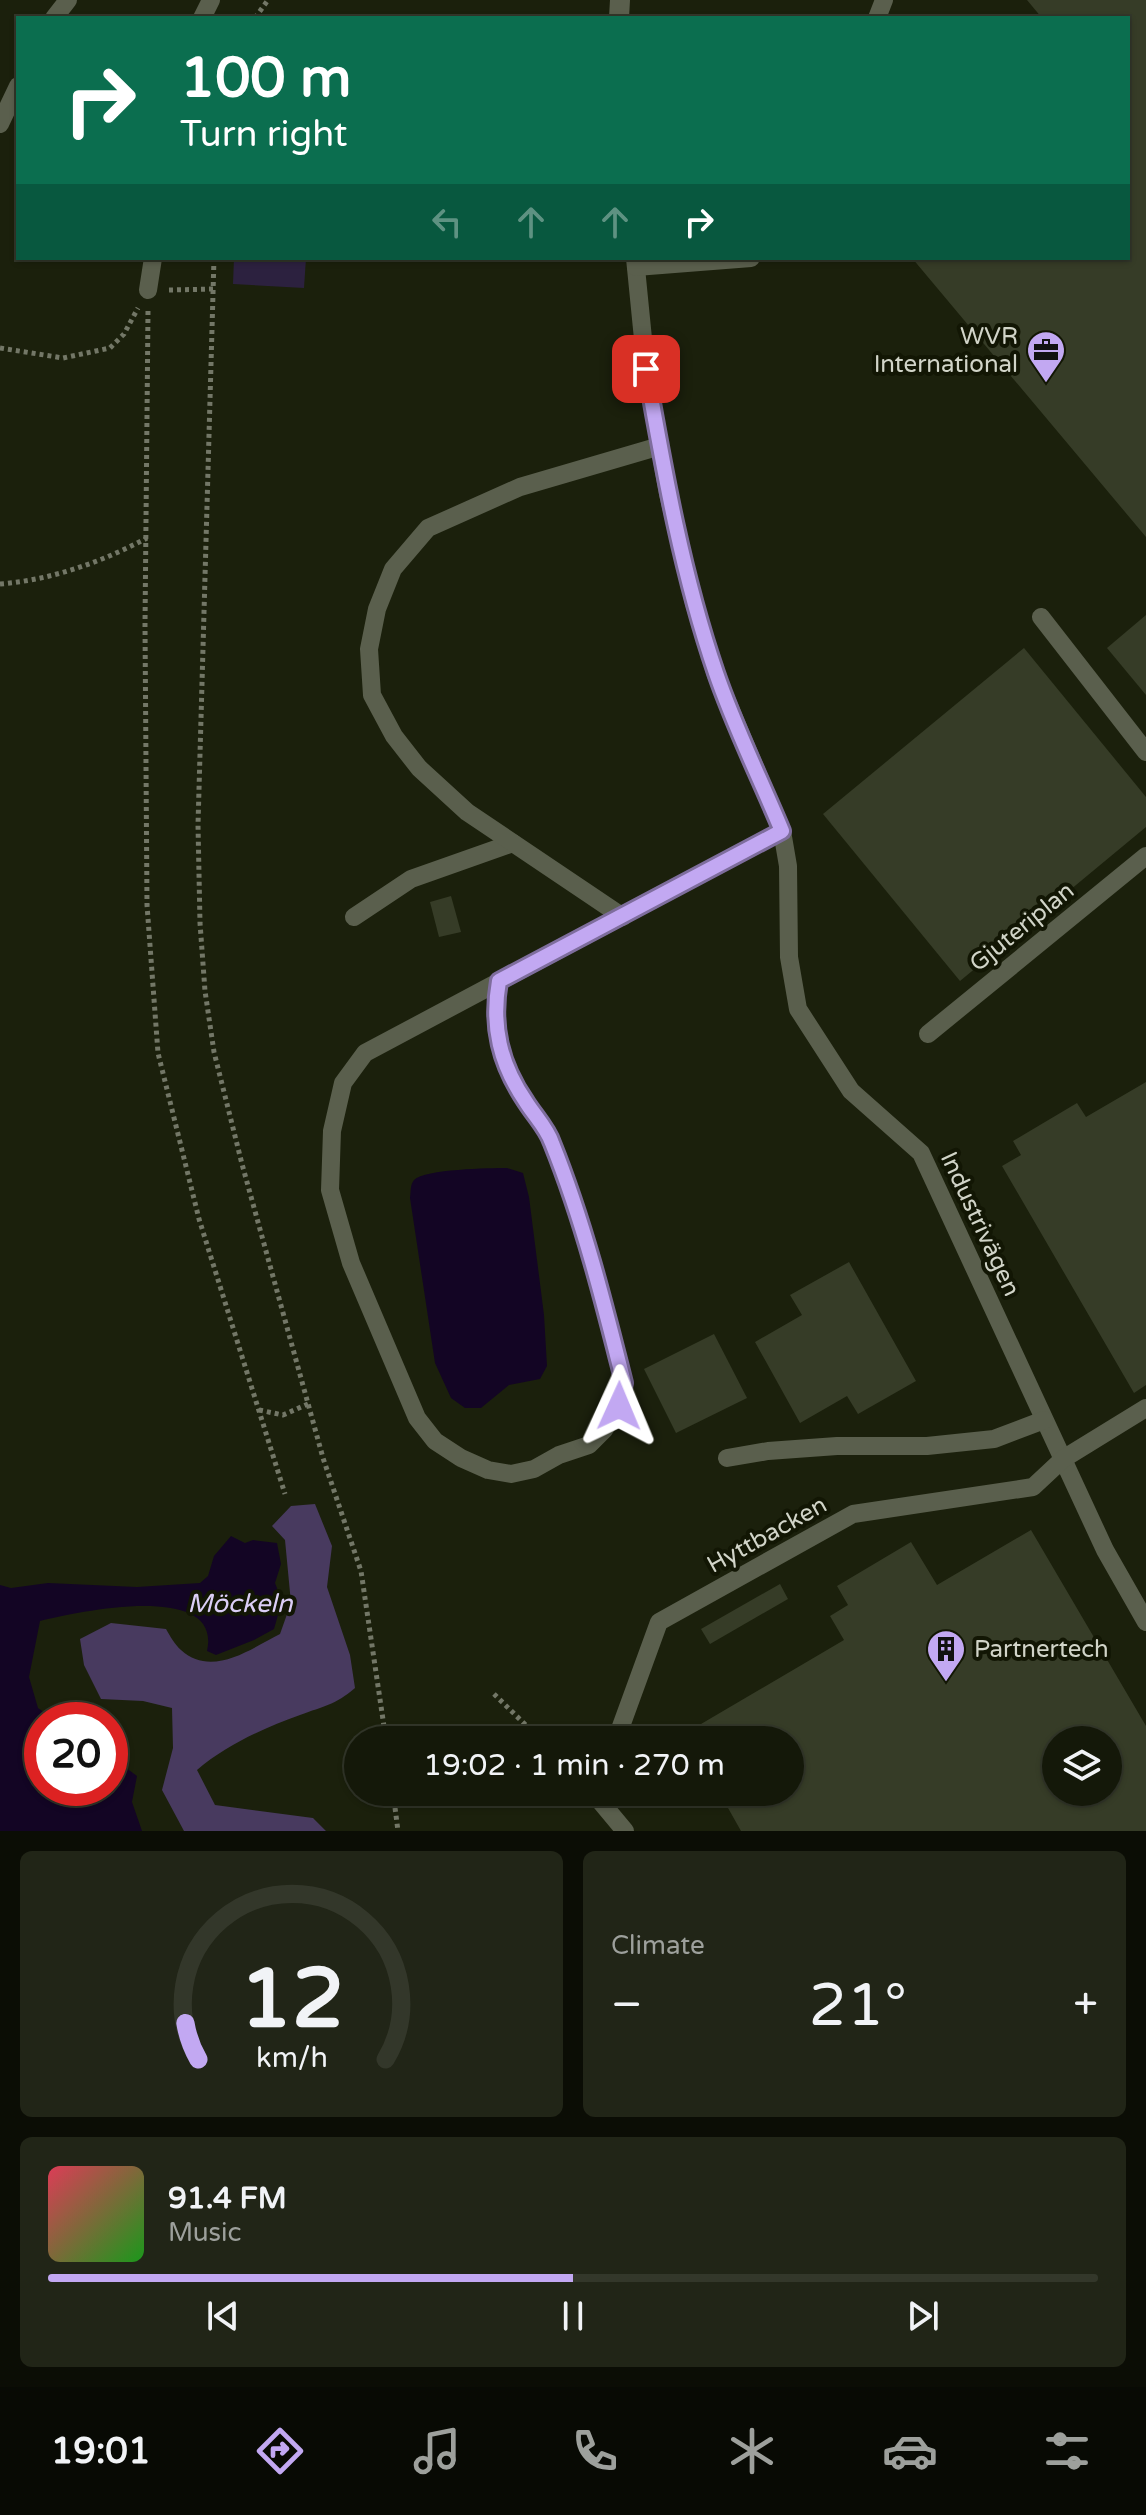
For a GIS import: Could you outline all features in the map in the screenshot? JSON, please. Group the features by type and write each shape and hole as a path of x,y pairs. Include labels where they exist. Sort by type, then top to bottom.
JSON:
{"lane":[{"path":"56,16 68,0"},
{"path":"0,124 16,90"},
{"path":"148,290 153,260"},
{"path":"635,262 693,260"},
{"name":"Industrivägen","path":"635,262 646,369 668,494 694,603 716,675 782,831 788,866 789,957 798,1009 851,1091 921,1153 1115,1568 1146,1622"},
{"path":"623,917 467,812 419,768 394,736 372,695 369,649 377,609 393,569 428,528 520,487 660,446"},
{"path":"1041,617 1146,752"},
{"path":"499,981 494,1006 496,1036 510,1080 551,1139 573,1203 624,1383 619,1406 604,1430 589,1445 559,1455 534,1469 511,1474 488,1470 461,1458 435,1441 417,1418 351,1263 330,1190 332,1131 343,1083 365,1053 499,981 623,917 782,831"},
{"path":"354,917 411,879 513,843"},
{"name":"Gjuteriplan","path":"928,1034 1146,856"},
{"name":"Hyttbacken","path":"621,1726 659,1622 853,1514 1033,1487 1063,1459 1146,1408"},
{"path":"727,1458 768,1451 837,1446 927,1446 994,1439 1044,1420"},
{"path":"1115,1568 1146,1611"},
{"path":"604,1806 625,1831"}],"path":[{"path":"214,260 198,825 205,991 214,1052 242,1164 323,1458 361,1571 384,1726"},
{"path":"148,290 214,289"},
{"path":"0,348 63,358 110,348 124,334 148,290"},
{"path":"148,290 145,625 147,905 158,1053 199,1219 285,1494"},
{"path":"0,584 19,583 105,560 147,538"},
{"path":"259,1410 283,1415 308,1404"},
{"path":"494,1694 527,1726"},
{"path":"395,1806 398,1831"}],"shaded area":[{"path":"234,260 306,260 304,288 233,284"},
{"path":"315,1504 332,1546 327,1587 350,1655 355,1688 329,1704 246,1738 197,1770 215,1805 313,1818 326,1831 184,1831 162,1790 173,1748 172,1708 143,1701 101,1699 84,1665 80,1639 111,1623 166,1629 179,1648 193,1658 218,1661 244,1653 280,1634 291,1603 285,1540 272,1526 291,1506"}],"water":[{"path":"507,1168 523,1173 529,1197 544,1315 547,1366 540,1379 509,1385 481,1408 465,1408 451,1398 435,1363 410,1198 411,1186 420,1176 431,1173"},
{"name":"Möckeln","path":"231,1536 245,1543 253,1540 277,1543 281,1564 275,1583 282,1601 274,1629 216,1655 207,1651 206,1629 193,1615 171,1608 113,1608 40,1621 29,1677 36,1702 24,1702 24,1806 128,1806 128,1769 137,1776 132,1802 142,1831 0,1831 0,1585 11,1588 48,1583 137,1587 200,1583 208,1576 214,1556"}],"building":[{"path":"1027,0 1146,0 1146,537 914,260 1130,260 1130,16 1040,16"},
{"path":"1146,615 1146,695 1107,648"},
{"path":"1024,648 1146,797 1146,827 960,981 823,814"},
{"path":"451,896 461,932 439,937 430,902"},
{"path":"1146,1082 1146,1385 1134,1393 1002,1166 1021,1155 1013,1141 1077,1103 1086,1117"},
{"path":"849,1262 916,1381 858,1414 847,1396 800,1423 755,1342 802,1315 790,1295"},
{"path":"714,1334 747,1398 676,1433 644,1369"},
{"name":"Partnertech","path":"1031,1530 1146,1726 1146,1831 741,1831 727,1806 804,1806 804,1726 698,1726 844,1640 830,1616 848,1605 837,1586 911,1542 937,1585"},
{"path":"780,1584 788,1599 710,1644 701,1629"}],"place":[{"name":"WVR International","path":"1046,384"},
{"name":"Partnertech","path":"946,1683"}],"route":[{"path":"619,1406 624,1383 573,1203 551,1139 510,1080 496,1036 494,1006 499,981 782,831 716,675 694,603 668,494 646,369"}]}
